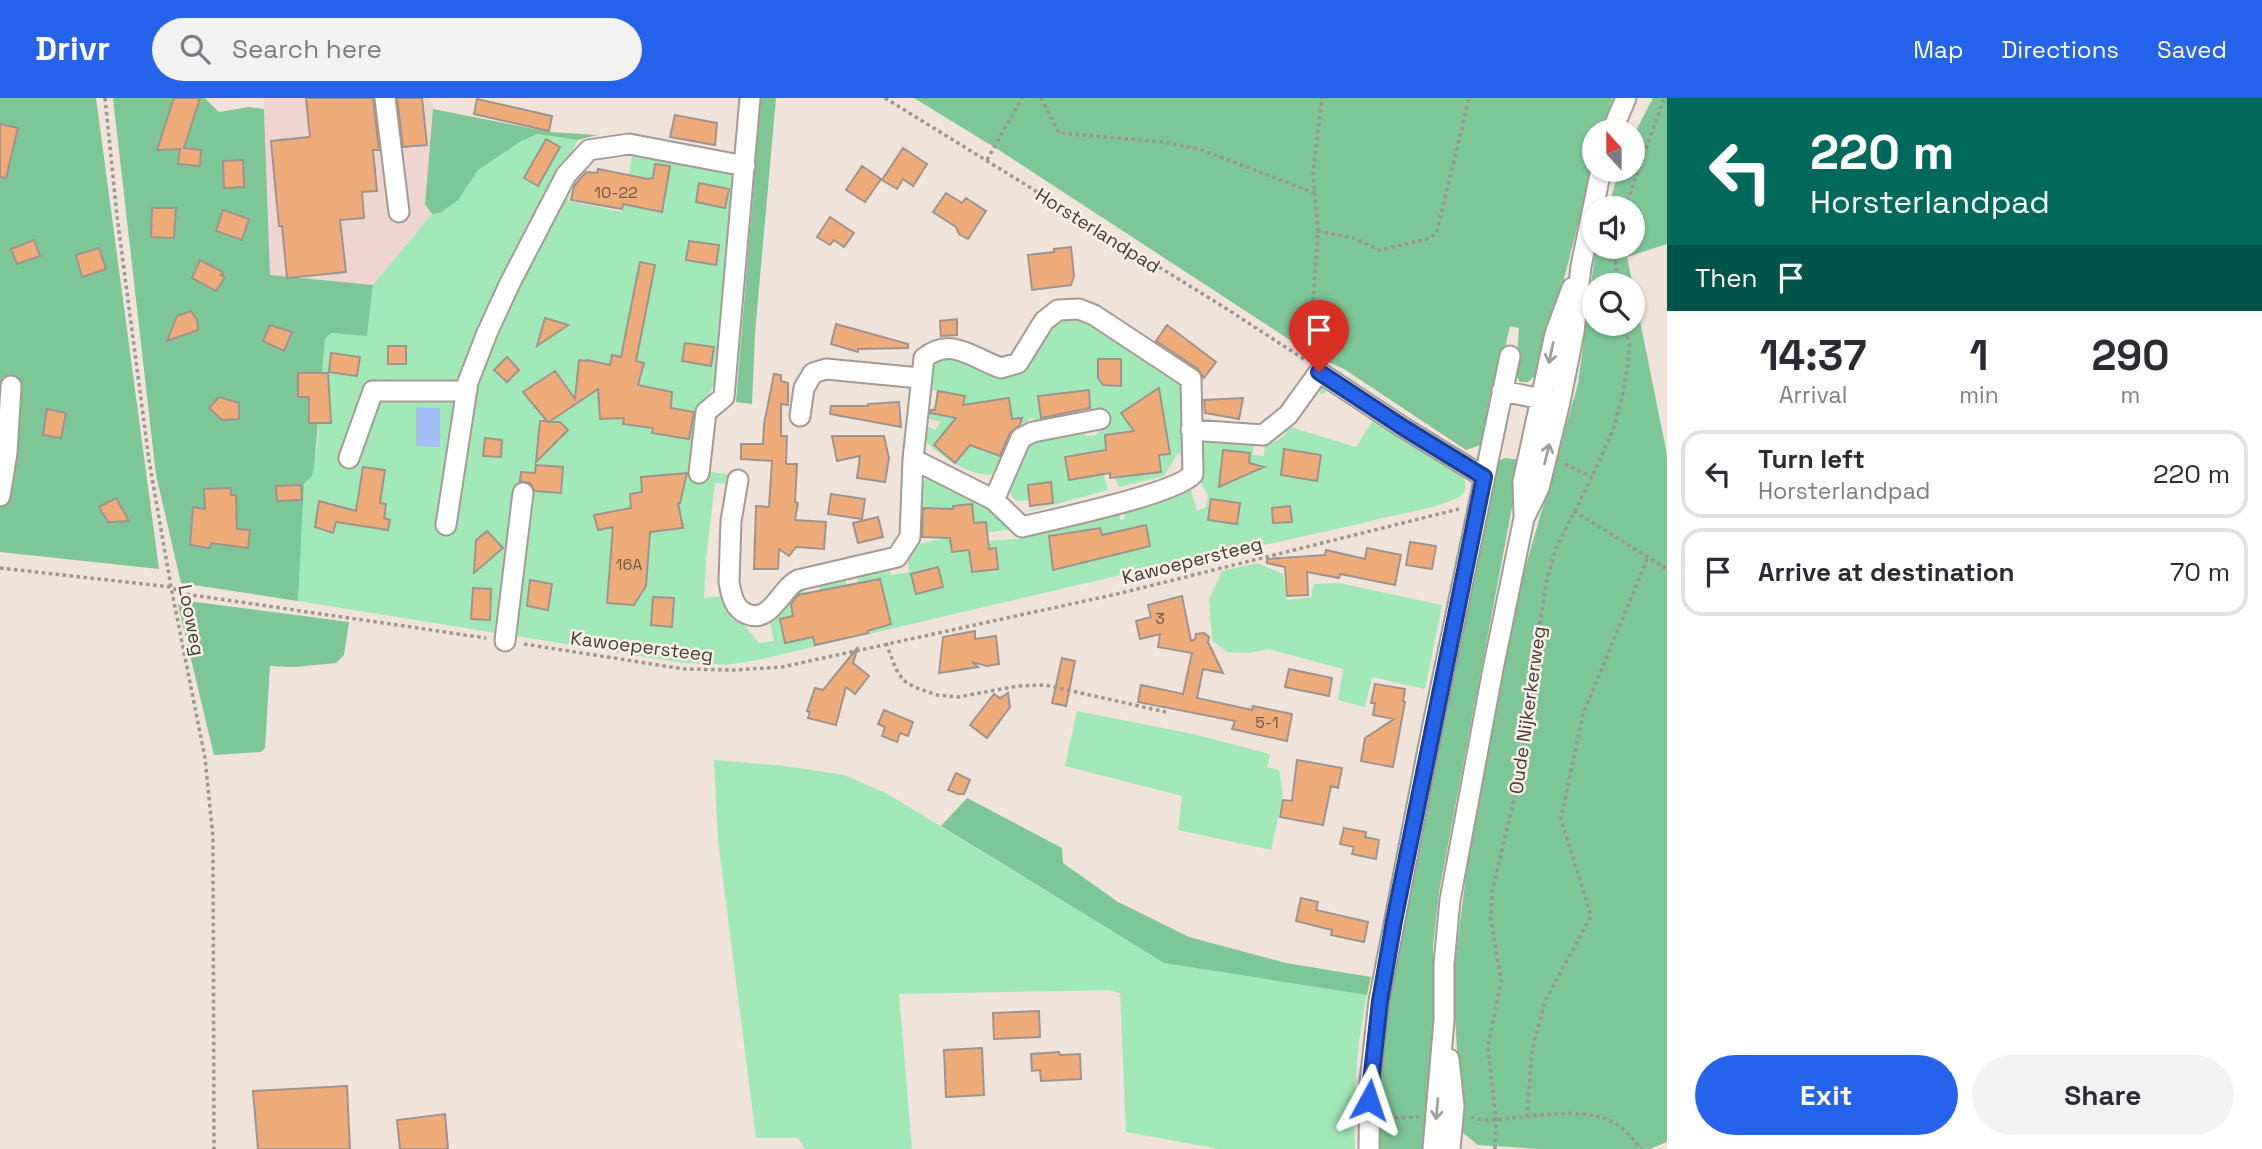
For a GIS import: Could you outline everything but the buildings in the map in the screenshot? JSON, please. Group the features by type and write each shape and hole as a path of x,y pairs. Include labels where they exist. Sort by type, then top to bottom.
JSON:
{"street":[{"path":"385,98 399,212"},
{"path":"699,473 706,412 724,397 750,98"},
{"path":"1617,119 1626,98"},
{"path":"446,525 468,382 510,283 566,175 589,150 629,144 745,166"},
{"name":"Oude Nijkerkerweg","path":"1450,1149 1446,1106 1444,964 1450,900 1524,518 1539,488 1551,400 1574,332 1581,266 1598,182"},
{"path":"738,480 731,521 730,592 738,608 751,616 759,615 769,610 790,584 798,580 897,557 910,537 913,458 920,378 924,358 936,349 948,347 963,351 1002,368 1017,363 1044,321 1058,310 1079,309 1094,315 1191,379 1193,474 1187,481 1146,496 1023,527 994,500 913,458"},
{"path":"1369,1149 1370,1082 1380,1001 1510,356"},
{"path":"1191,430 1263,435 1288,415 1314,367 1404,428 1484,477"},
{"path":"800,416 804,388 813,373 826,369 920,378"},
{"path":"0,496 7,453 11,386"},
{"path":"349,458 373,391 467,391"},
{"path":"1502,391 1551,400"},
{"path":"994,500 1021,438 1033,432 1100,419"},
{"path":"505,641 523,493"},
{"name":"Oude Nijkerkerweg","path":"1433,1149 1446,1106"}],"path":[{"name":"Looweg","path":"105,98 117,216 149,460 205,758 212,837 214,1149"},
{"name":"Horsterlandpad","path":"886,98 1219,304 1314,367"},
{"path":"987,161 1022,98"},
{"path":"1041,98 1059,133 1163,142 1199,149 1315,193"},
{"path":"1314,367 1318,231 1313,172 1322,98"},
{"path":"1318,231 1353,238 1380,250 1431,238 1437,231 1469,98"},
{"path":"1629,196 1664,98"},
{"name":"Oude Nijkerkerweg","path":"1495,1149 1496,1120 1488,1046 1501,981 1491,920 1491,900 1522,766 1547,579 1556,548 1613,430 1623,393 1629,344 1627,336"},
{"name":"Kawoepersteeg","path":"0,568 171,587 185,594 684,669 734,670 782,667 1117,594 1478,505"},
{"path":"1574,510 1667,569"},
{"path":"1527,1117 1532,1050 1545,1000 1591,916 1561,819 1578,740 1584,714 1648,557"},
{"path":"886,643 903,680 937,695 958,697 1018,686 1045,685 1166,712"},
{"path":"1368,1119 1422,1117 1424,1105 1465,1109 1476,1119 1580,1114 1610,1120 1628,1133 1641,1149"}],"shaded area":[{"path":"264,98 430,98 433,109 425,204 432,214 373,285 270,276"}],"green space":[{"path":"0,98 96,98 159,569 0,552"},
{"path":"113,98 205,98 219,112 249,107 264,109 270,275 373,285 367,336 331,333 325,339 314,469 312,476 304,484 298,601 181,583 156,475"},
{"path":"761,98 776,98 755,333 752,404 736,402"},
{"path":"914,98 1613,98 1605,119 1582,119 1582,182 1588,182 1540,371 1528,382 1520,382 1516,375 1519,328 1510,326 1483,444 1466,450 1344,369 1313,355 1002,152"},
{"path":"1653,98 1667,98 1667,244 1645,251 1645,196 1611,196 1616,182 1645,182 1645,119 1642,119"},
{"path":"433,109 550,132 597,135 578,140 537,134 520,142 478,170 458,200 440,213 432,214 425,204"},
{"path":"537,134 578,140 560,173 571,180 568,201 622,212 633,152 742,172 721,360 714,384 699,415 694,470 735,475 733,484 715,483 704,598 725,596 732,610 759,643 774,641 769,617 803,585 811,620 825,616 818,581 844,575 847,585 858,582 856,571 888,563 891,575 909,572 907,552 913,545 950,537 950,531 918,535 919,482 930,477 940,479 950,492 963,486 1014,529 976,534 976,542 1028,538 1027,530 1062,522 1065,528 1072,527 1071,520 1118,508 1120,520 1125,519 1123,506 1151,499 1152,504 1164,500 1163,493 1190,487 1197,511 1206,507 1208,495 1199,480 1202,438 1254,439 1253,455 1264,456 1265,442 1280,439 1290,427 1356,447 1376,416 1328,388 1325,393 1320,394 1320,385 1333,384 1464,477 1465,490 1453,500 1423,509 1168,564 758,660 726,665 683,663 298,601 304,483 312,476 317,446 325,339 331,333 367,336 373,285 432,214 440,213 466,189 477,170"},
{"path":"1594,259 1627,259 1630,273 1593,273"},
{"path":"1062,315 1082,315 1183,381 1185,425 1178,428 1185,431 1186,458 1178,453 1164,476 1119,487 1112,472 1104,474 1108,490 1030,511 1048,505 1047,499 1016,501 1009,488 1014,465 1028,439 1041,432 1058,430 1074,431 1087,436 1096,435 1109,417 1097,413 1085,416 1082,398 1061,402 1064,419 1036,425 1034,418 1028,419 1029,428 1024,429 1021,420 997,423 994,438 1016,442 1003,468 992,474 982,474 960,466 924,440 925,425 935,430 941,422 923,417 935,405 937,391 928,388 929,376 937,357 947,351 984,367 1010,371 1021,367 1028,360 1046,330"},
{"path":"1584,336 1643,336 1667,455 1667,1142 1650,1149 1542,1149 1478,1145 1462,1132 1455,1016 1455,963 1469,852 1521,583 1578,384"},
{"path":"1505,458 1521,460 1439,892 1433,946 1434,1075 1424,1149 1378,1149 1385,1008 1496,462"},
{"path":"1257,563 1283,574 1287,600 1311,597 1314,584 1339,583 1442,605 1425,689 1372,677 1365,707 1338,700 1343,669 1268,649 1250,653 1227,652 1212,640 1209,600 1222,571"},
{"path":"188,601 349,622 344,655 336,663 270,666 265,748 261,752 214,755 178,605"},
{"path":"1077,711 1193,734 1270,754 1267,767 1279,770 1283,796 1271,850 1178,830 1182,796 1065,766"},
{"path":"714,760 785,766 844,775 886,793 1164,963 1367,995 1356,1072 1355,1149 1219,1149 1126,1132 1120,993 1107,990 899,994 912,1149 805,1149 798,1138 756,1138 718,840"},
{"path":"967,798 1062,848 1063,863 1118,902 1189,937 1286,963 1371,977 1367,995 1164,963 941,826"}],"water":[{"path":"416,407 440,408 440,447 416,446"}],"route":[{"path":"1319,372 1484,477 1394,921 1380,1001 1369,1100"}]}
